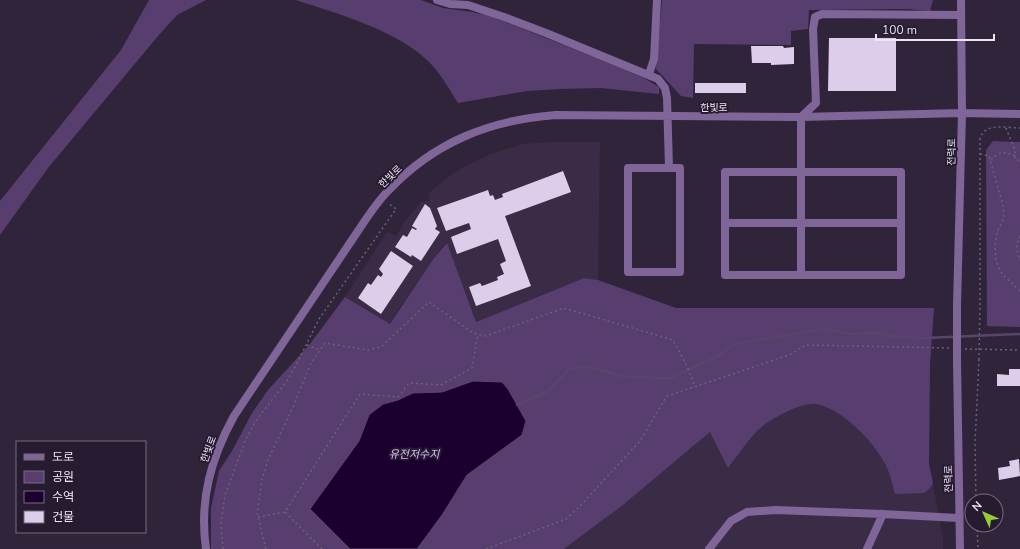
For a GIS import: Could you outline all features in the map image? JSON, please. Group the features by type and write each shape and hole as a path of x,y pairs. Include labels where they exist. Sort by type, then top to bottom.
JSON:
{"street":[{"path":"437,0 450,4 468,5 504,17 649,74 658,79 665,88 668,116 669,168"},
{"path":"649,74 654,59 657,0"},
{"name":"전력로","path":"960,549 958,518 957,305 962,113 961,0"},
{"path":"801,275 801,117 816,104 813,29 817,15 961,15"},
{"name":"한빛로","path":"206,549 203,513 205,495 212,465 223,435 234,416 362,225 382,198 408,172 457,139 506,122 524,118 556,115 801,117 962,113 1020,114"},
{"path":"628,168 669,168 680,168 680,272 628,272 628,168"},
{"path":"726,172 801,172 901,172 901,275 725,275 726,172"},
{"path":"725,223 901,223"},
{"path":"709,549 731,521 747,512 775,510 958,518"},
{"path":"867,549 883,514"}],"path":[{"path":"976,493 975,443 980,305 980,139 981,135 987,129 995,127 1020,128"},
{"path":"1006,128 1015,150 1015,156"},
{"path":"991,161 997,154 1006,152 1015,156 1015,159 1020,161"},
{"path":"980,154 989,156 1003,205 1004,218 997,232 995,248 996,261 1002,274 1020,291"},
{"path":"223,549 221,523 225,495 246,439 257,419 287,381 319,319 396,209 382,198"},
{"path":"1020,236 1017,254 1020,260"},
{"path":"266,549 258,517 258,503 268,460 293,407 311,363 325,343 368,350 381,347 429,302 474,333 486,336 564,308 674,340 695,386"},
{"path":"258,517 285,512 360,394 398,397 409,383 441,385 472,368 478,334"},
{"path":"307,344 320,350"},
{"path":"486,549 566,519 580,506 640,441 667,396 790,355 805,344 949,348"},
{"path":"964,349 1020,350"},
{"path":"285,512 322,549"},
{"path":"977,533 978,549"}],"shaded area":[{"path":"551,142 600,142 598,280 584,278 476,322 446,243 389,324 345,297 387,232 396,236 405,221 421,202 430,200 428,194 443,181 460,169 491,154 523,144"},
{"path":"930,365 929,464 943,538 943,549 564,549 623,505 771,381"}],"green space":[{"path":"149,0 206,0 177,15 158,36 48,168 0,235 0,201 121,50"},
{"path":"296,0 421,0 443,8 490,16 644,78 659,87 659,94 601,88 561,89 527,91 458,103 432,65 415,50 400,40 348,17"},
{"path":"662,0 933,0 930,11 907,9 809,10 808,29 791,31 791,45 694,44 693,98 681,96 656,69"},
{"path":"993,141 1020,142 1020,327 987,326 986,150"},
{"path":"447,243 476,322 584,278 598,280 676,308 934,308 930,365 929,464 933,483 924,493 895,494 886,466 879,453 864,435 836,412 826,407 810,404 793,409 767,423 756,432 728,468 710,432 623,505 564,549 211,549 211,508 219,471 232,451 252,413 268,390 310,344 345,297 390,324 434,258"}],"water":[{"name":"유전저수지","path":"473,381 502,382 508,389 526,421 522,435 467,475 442,515 417,549 350,549 310,509 359,441 369,415 383,404 398,400 413,393 442,392"}],"building":[{"path":"829,38 896,38 896,91 828,91"},
{"path":"751,46 783,46 784,48 794,47 794,64 771,65 771,63 752,63"},
{"path":"695,83 746,83 746,93 695,93"},
{"path":"563,171 571,192 505,216 531,286 476,306 469,287 480,283 482,286 498,280 497,277 504,274 500,264 506,261 498,239 457,254 451,237 471,229 469,223 446,231 437,208 488,190 490,196 493,195 495,200 503,197 502,194"},
{"path":"425,204 430,208 437,226 435,229 440,232 421,261 412,255 411,257 395,247 403,235 407,237 412,228 417,229 412,226"},
{"path":"391,251 413,266 381,314 358,298 368,283 371,285 378,275 381,277 383,274 379,269"},
{"path":"1009,369 1020,369 1020,386 997,386 997,374 1009,375"},
{"path":"1019,459 1020,476 999,480 998,468 1010,466 1009,461"}],"waterway":[{"path":"517,405 549,391 568,370 586,366 625,377 670,378 716,357 734,344 824,329 852,334 877,333 896,337 925,338 1020,334"}]}
